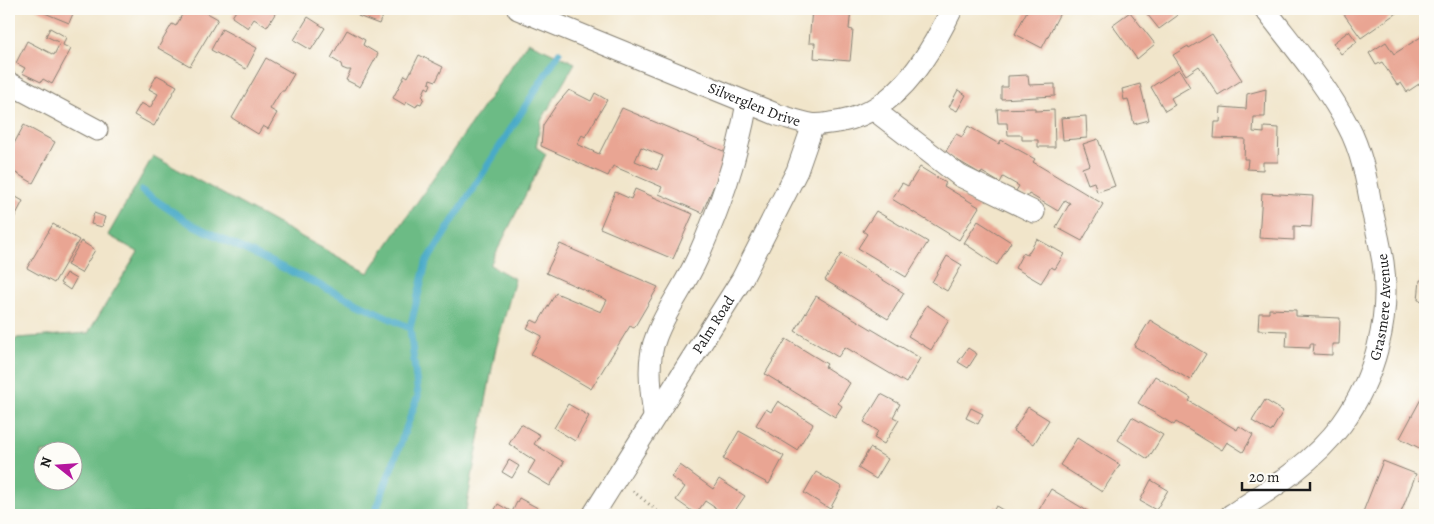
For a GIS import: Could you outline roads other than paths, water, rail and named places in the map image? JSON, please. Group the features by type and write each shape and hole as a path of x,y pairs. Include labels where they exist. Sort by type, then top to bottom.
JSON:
{"street":[{"name":"Silverglen Drive","path":"518,9 747,103 778,115 813,125 840,122 860,117 874,110 897,92 912,75 936,39 952,9"},
{"name":"Grasmere Avenue","path":"1231,515 1282,481 1319,450 1341,424 1368,378 1377,353 1384,310 1383,264 1364,167 1349,128 1325,89 1265,9"},
{"path":"9,82 97,130"},
{"path":"654,416 651,392 651,360 655,338 665,316 696,262 719,207 740,142 747,103"},
{"path":"874,110 960,176 1034,212"},
{"name":"Palm Road","path":"593,515 742,279 797,171 813,125"}],"waterway":[{"path":"374,515 418,396 410,328 426,263 559,53"},
{"path":"142,191 191,224 410,328"}]}
